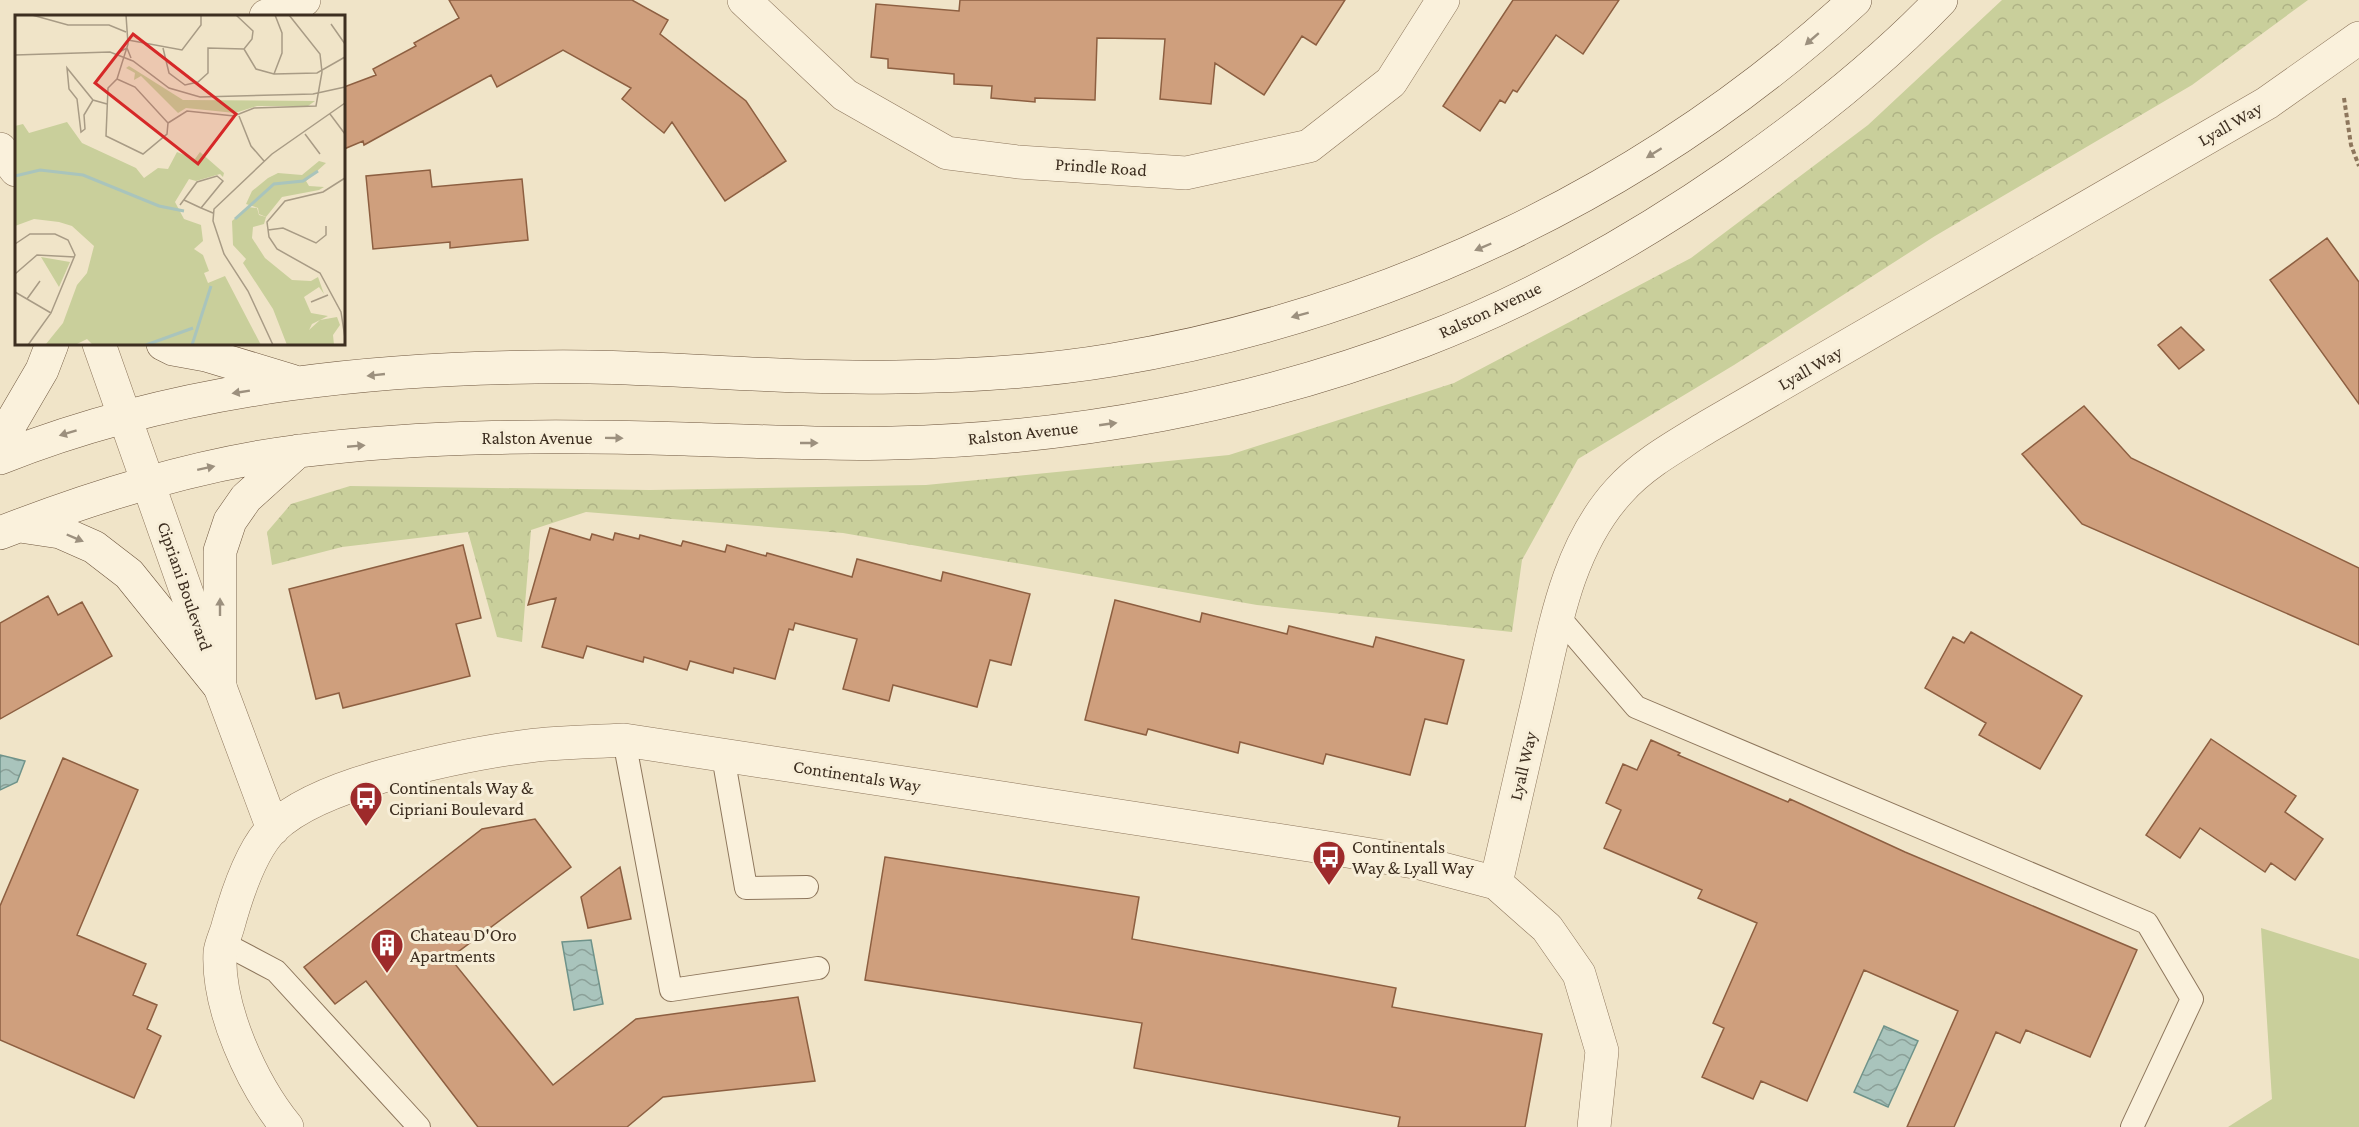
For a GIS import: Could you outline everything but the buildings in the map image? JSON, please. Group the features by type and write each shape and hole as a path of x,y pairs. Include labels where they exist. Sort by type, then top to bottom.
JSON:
{"main road":[{"path":"268,15 304,0"},
{"name":"Prindle Road","path":"744,0 845,95 947,153 1018,162 1186,173 1309,146 1390,82 1443,0"},
{"path":"0,458 45,440 124,416 206,398 299,383 392,373 484,368 587,367 892,378 1004,374 1111,361 1212,339 1313,312 1408,279 1498,241 1582,197 1658,151 1739,96 1810,41 1855,0"},
{"name":"Ralston Avenue","path":"9,529 149,481 207,467 298,451 479,438 894,443 1008,437 1112,423 1216,404 1320,376 1424,340 1515,301 1602,256 1677,211 1771,146 1848,85 1923,19 1941,0"},
{"name":"Lyall Way","path":"1496,882 1558,616 1571,570 1595,524 1618,491 1649,463 1707,427 2267,103 2359,38"},
{"path":"15,137 0,148 15,169"},
{"path":"0,442 42,370 52,345"},
{"name":"Cipriani Boulevard","path":"99,345 220,687 273,829"},
{"path":"165,345 299,383"},
{"path":"220,687 220,551 230,521 246,498 298,451"},
{"path":"9,529 60,532 94,547 129,574 220,687"},
{"name":"Continentals Way","path":"287,1127 274,1112 243,1052 223,1000 220,950 237,894 252,860 273,829 309,804 348,786 442,760 530,746 624,740 1335,849 1420,863 1496,882 1547,928 1579,974 1602,1051 1594,1127"}],"lane":[{"path":"1558,616 1636,707 2147,923 2192,999 2132,1127"},
{"path":"624,740 671,990 818,968"},
{"path":"723,756 746,888 807,887"},
{"path":"224,943 276,971 419,1127"}],"path":[{"path":"2344,98 2350,145 2359,166"}],"green space":[{"path":"2002,0 2308,0 2192,85 1935,236 1734,365 1578,459 1522,560 1512,632 1257,605 843,533 586,512 531,530 522,642 497,637 468,532 342,547 272,565 267,532 291,504 350,486 650,490 926,485 1229,455 1454,383 1691,258 1868,125"},
{"path":"2261,928 2359,959 2359,1127 2228,1127 2272,1099"}],"water":[{"path":"0,755 25,761 17,782 0,790"},
{"path":"591,940 603,1004 574,1010 562,942"},
{"path":"1884,1026 1918,1041 1888,1107 1854,1092"}],"place":[{"name":"Continentals Way & Cipriani Boulevard","path":"366,827"},
{"name":"Continentals Way & Lyall Way","path":"1329,886"},
{"name":"Chateau D'Oro Apartments","path":"387,974"}]}
